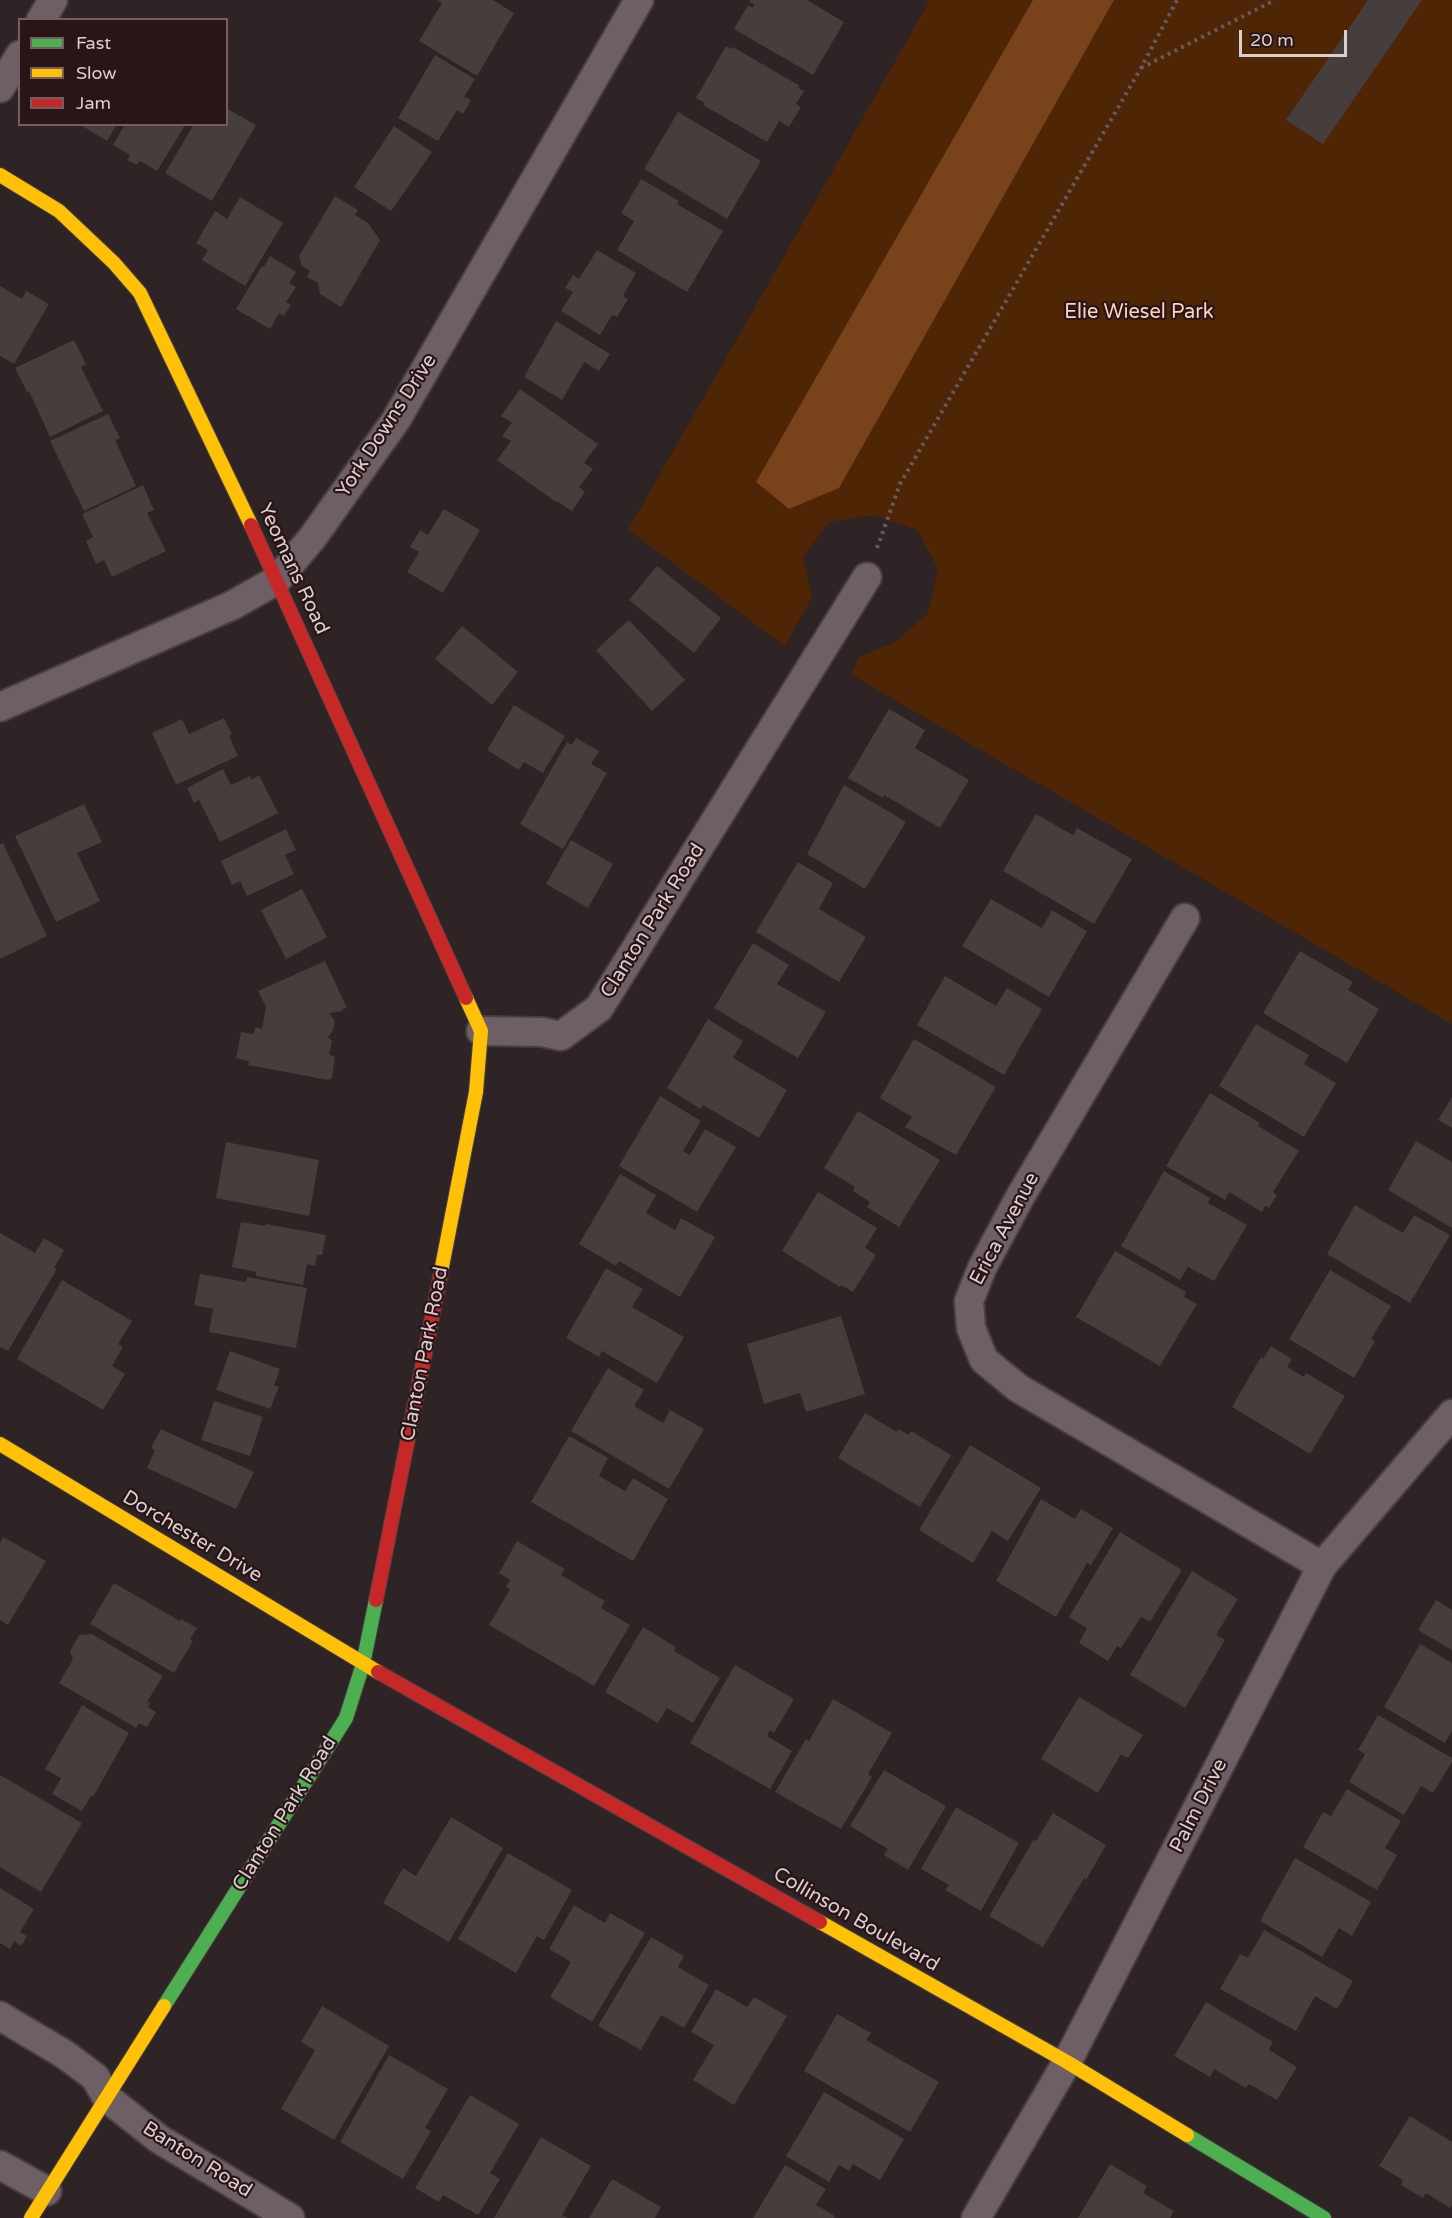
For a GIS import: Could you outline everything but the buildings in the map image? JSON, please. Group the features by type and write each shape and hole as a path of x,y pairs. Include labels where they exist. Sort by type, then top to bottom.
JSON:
{"street":[{"path":"42,18 53,0"},
{"name":"York Downs Drive","path":"0,707 232,605 277,580 314,537 396,420 639,0"},
{"path":"0,88 18,59"},
{"name":"Yeomans Road","path":"0,175 59,211 114,263 140,293 277,580 481,1031"},
{"name":"Clanton Park Road","path":"31,2218 346,1718 363,1664 476,1092 481,1031 542,1032 561,1036 598,1008 867,577"},
{"name":"Erica Avenue","path":"1185,918 1020,1197 982,1268 969,1301 971,1328 984,1360 1017,1388 1323,1566"},
{"name":"Palm Drive","path":"976,2218 1067,2062 1323,1566 1452,1414"},
{"name":"Dorchester Drive","path":"0,1444 363,1664"},
{"name":"Collinson Boulevard","path":"363,1664 1067,2062 1324,2218"},
{"name":"Banton Road","path":"0,2016 64,2054 95,2077 107,2098 159,2139 290,2218"},
{"path":"0,2165 47,2191"}],"path":[{"path":"867,577 900,484 1141,68 1177,0"},
{"path":"1141,68 1275,0"}],"green space":[{"name":"Elie Wiesel Park","path":"930,0 1452,0 1452,1024 850,674 860,656 896,642 928,613 938,569 917,530 874,515 829,522 803,557 812,597 785,646 628,530"}],"shaded area":[{"path":"1033,0 1114,0 839,488 789,509 756,482"}],"traffic: fast":[{"path":"164,2006 346,1718 363,1664 376,1600"},
{"path":"1187,2135 1324,2218"}],"traffic: slow":[{"path":"0,175 59,211 114,263 140,293 251,525"},
{"path":"440,1277 476,1092 481,1031 466,998"},
{"path":"0,1444 378,1672"},
{"path":"820,1922 1067,2062 1187,2135"},
{"path":"31,2218 164,2006"}],"traffic: jam":[{"path":"251,525 466,998"},
{"path":"376,1600 440,1277"},
{"path":"378,1672 820,1922"}]}
